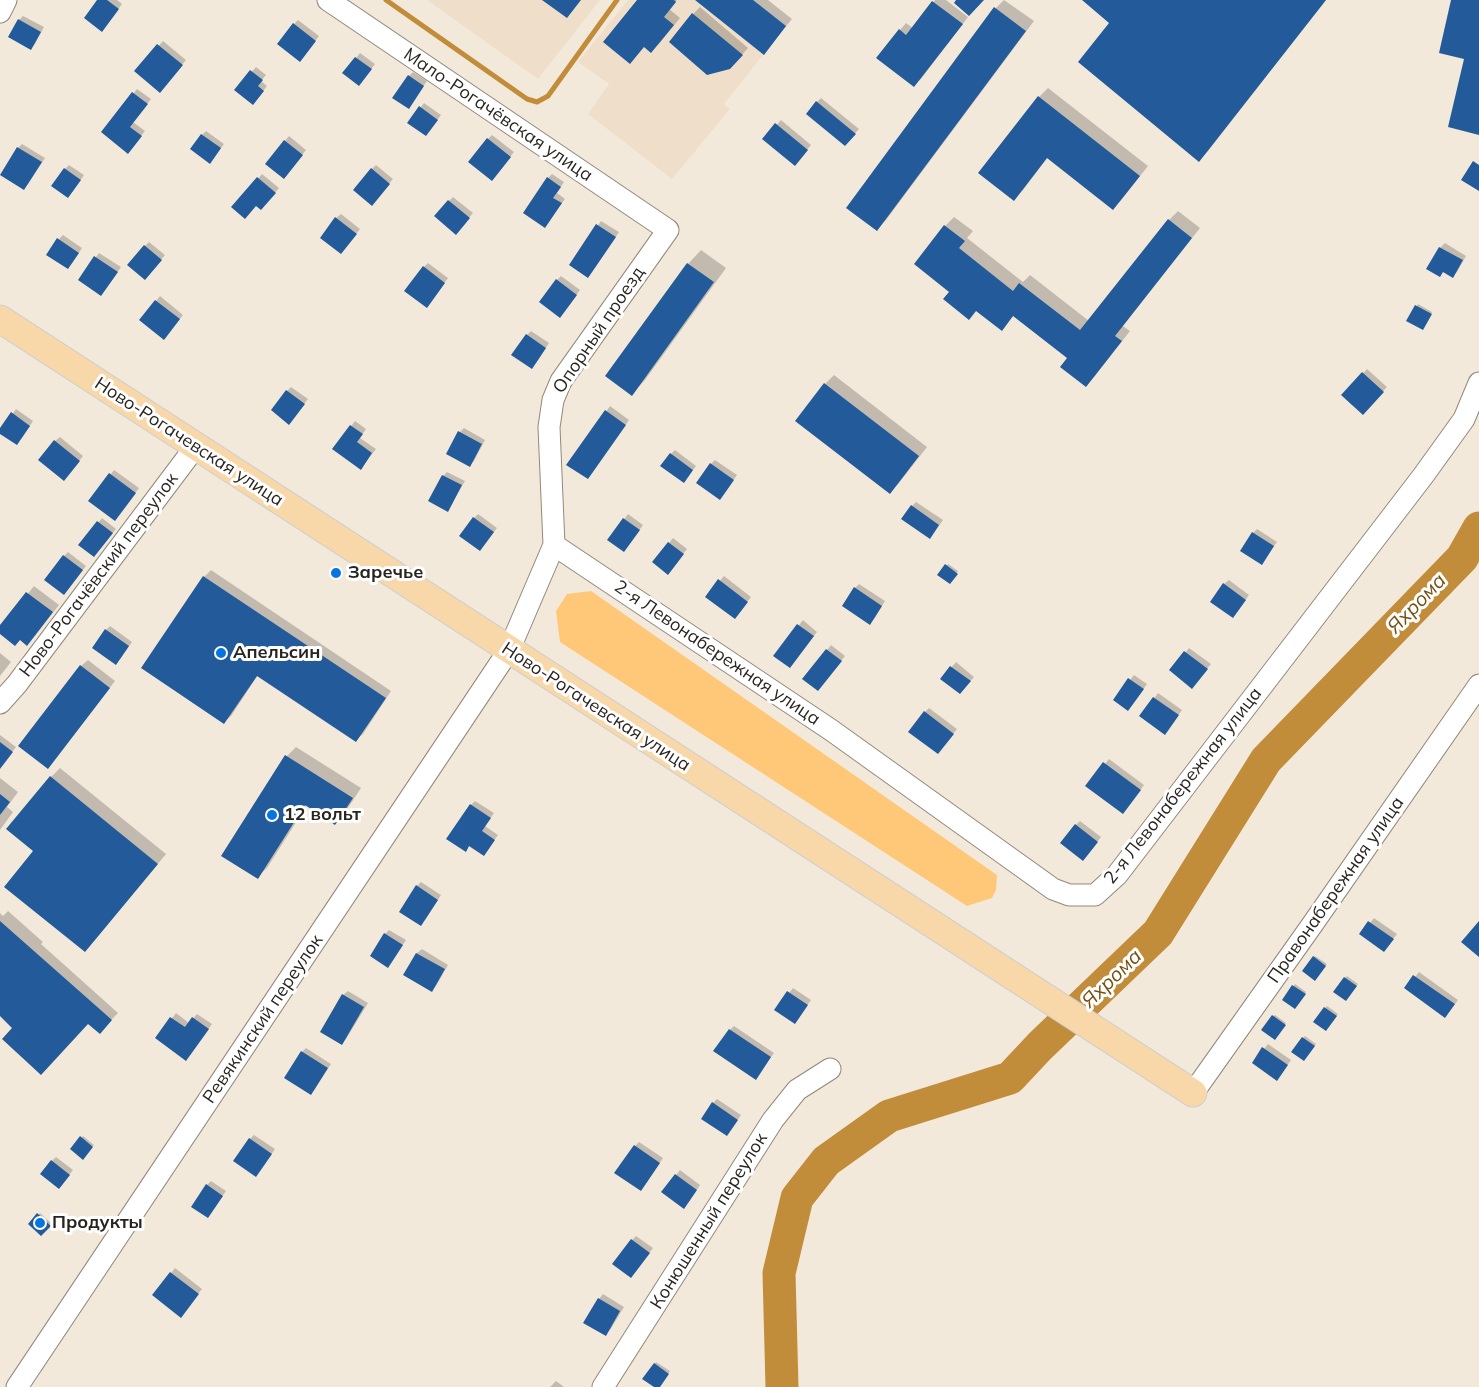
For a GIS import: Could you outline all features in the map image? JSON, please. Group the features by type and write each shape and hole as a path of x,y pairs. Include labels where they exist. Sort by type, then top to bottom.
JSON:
{"main road":[{"name":"Ново-Рогачевская улица","path":"0,319 1185,1088"}],"street":[{"path":"0,12 6,0"},
{"name":"Мало-Рогачёвская улица","path":"328,0 668,230"},
{"name":"Опорный проезд","path":"554,545 549,427 553,400 561,381 668,230"},
{"name":"2-я Левонабережная улица","path":"554,545 831,730 1053,889 1069,895 1095,895 1117,875 1424,476 1464,419 1479,383"},
{"name":"Ново-Рогачёвский переулок","path":"0,703 17,684 196,446"},
{"name":"Ревякинский переулок","path":"16,1387 509,650 554,545"},
{"name":"Правонабережная улица","path":"1185,1088 1305,935 1479,685"},
{"name":"Конюшенный переулок","path":"603,1387 773,1120 797,1090 830,1069"}],"shaded area":[{"path":"427,0 600,0 538,79"},
{"path":"628,0 753,0 786,26 724,104 730,109 672,179 588,114 609,84 578,62"},
{"path":"591,591 997,875 996,890 992,898 967,906 560,642 556,611 567,594"}],"building":[{"path":"97,0 107,0 119,9 102,32 84,18"},
{"path":"542,0 581,0 567,18"},
{"path":"637,0 674,0 676,2 664,17 674,25 651,53 644,47 630,64 603,42"},
{"path":"695,0 753,0 786,26 764,55"},
{"path":"956,0 984,0 969,16 954,3"},
{"path":"1082,0 1326,0 1199,162 1078,62 1109,23"},
{"path":"1451,0 1479,0 1479,135 1448,127 1464,59 1439,53"},
{"path":"932,1 963,24 914,87 876,58 899,29 906,35"},
{"path":"994,7 1026,31 877,231 846,208"},
{"path":"692,13 743,55 730,69 707,75 669,42"},
{"path":"18,19 41,32 31,50 8,37"},
{"path":"293,23 316,41 300,62 277,44"},
{"path":"157,44 183,65 160,93 134,71"},
{"path":"355,57 372,69 359,86 342,73"},
{"path":"250,70 263,80 258,86 264,91 253,105 234,90"},
{"path":"408,75 424,86 409,109 392,98"},
{"path":"132,92 148,104 130,127 142,136 128,154 101,132"},
{"path":"1038,96 1140,176 1113,210 1047,158 1014,201 978,173"},
{"path":"816,101 856,134 845,146 806,114"},
{"path":"419,106 438,120 426,136 407,123"},
{"path":"775,123 808,150 795,166 762,139"},
{"path":"201,134 221,148 210,164 190,149"},
{"path":"487,138 511,157 492,181 468,162"},
{"path":"284,140 303,155 284,179 265,164"},
{"path":"17,147 42,162 24,190 0,175"},
{"path":"1473,161 1479,165 1479,191 1461,180"},
{"path":"64,168 81,180 68,198 51,186"},
{"path":"371,168 390,184 372,206 353,190"},
{"path":"257,177 276,193 261,210 256,206 245,219 231,207"},
{"path":"547,177 561,187 553,198 562,203 545,228 523,213"},
{"path":"448,200 470,218 456,235 434,216"},
{"path":"335,217 357,234 341,254 320,238"},
{"path":"1168,219 1192,238 1115,336 1122,341 1086,387 1060,367 1067,358 1013,316 1002,331 976,311 969,320 943,299 949,292 914,264 944,225 965,241 959,248 1013,291 1019,283 1080,330"},
{"path":"596,224 616,237 588,278 569,265"},
{"path":"57,238 79,253 68,269 46,255"},
{"path":"144,245 162,260 145,280 127,265"},
{"path":"1439,247 1463,260 1453,278 1443,272 1440,277 1426,269"},
{"path":"94,256 118,272 101,296 78,280"},
{"path":"687,263 714,282 632,396 605,376"},
{"path":"423,266 445,283 427,308 404,291"},
{"path":"556,279 577,295 560,318 539,302"},
{"path":"155,300 180,319 164,340 139,320"},
{"path":"1415,305 1432,314 1423,330 1406,321"},
{"path":"526,334 546,348 532,369 511,355"},
{"path":"1362,372 1384,392 1363,415 1341,395"},
{"path":"824,383 919,456 890,494 795,421"},
{"path":"286,390 305,404 289,425 271,410"},
{"path":"605,410 626,425 588,479 566,465"},
{"path":"11,412 30,426 17,445 0,434 0,428"},
{"path":"350,425 363,434 357,442 372,453 361,470 332,449"},
{"path":"458,431 482,444 470,467 446,454"},
{"path":"54,440 80,461 64,481 38,460"},
{"path":"670,453 693,470 684,483 660,466"},
{"path":"710,463 734,480 720,500 696,483"},
{"path":"109,473 136,493 115,521 88,501"},
{"path":"442,475 462,485 448,512 428,501"},
{"path":"911,505 939,525 930,539 901,519"},
{"path":"473,517 494,532 480,551 459,536"},
{"path":"623,518 640,530 624,552 607,540"},
{"path":"97,521 113,533 94,557 78,545"},
{"path":"1252,532 1274,546 1262,565 1240,551"},
{"path":"668,542 684,554 668,575 652,562"},
{"path":"63,555 83,570 64,595 44,580"},
{"path":"945,564 958,574 950,584 937,575"},
{"path":"203,576 386,698 356,742 257,676 224,724 141,668"},
{"path":"718,579 748,602 735,619 705,597"},
{"path":"1223,583 1246,600 1233,618 1210,602"},
{"path":"854,587 882,606 870,625 842,606"},
{"path":"26,592 53,612 27,646 20,640 15,646 0,634 0,625"},
{"path":"797,624 814,636 790,668 773,656"},
{"path":"105,629 129,646 116,665 92,648"},
{"path":"826,649 842,661 818,691 802,679"},
{"path":"1184,651 1208,669 1192,689 1169,670"},
{"path":"80,665 110,688 48,769 18,746"},
{"path":"950,666 971,681 960,694 940,679"},
{"path":"1128,678 1144,689 1128,711 1113,700"},
{"path":"1153,697 1179,715 1165,735 1139,716"},
{"path":"924,711 954,734 938,754 908,732"},
{"path":"0,742 13,752 0,769"},
{"name":"12 вольт","path":"285,755 353,798 335,825 305,805 258,879 221,856"},
{"path":"1103,762 1141,790 1123,814 1085,786"},
{"path":"50,776 158,864 85,952 4,887 33,851 6,829"},
{"path":"0,794 10,802 0,815"},
{"path":"470,804 491,818 482,831 495,840 484,856 469,846 466,852 446,839"},
{"path":"1075,824 1098,842 1083,861 1060,843"},
{"path":"416,885 438,900 421,926 399,912"},
{"path":"0,921 112,1020 100,1034 88,1024 41,1075 2,1039 12,1028 0,1016"},
{"path":"1368,921 1394,939 1384,952 1359,934"},
{"path":"1479,921 1479,957 1461,942"},
{"path":"384,933 403,945 388,968 370,956"},
{"path":"416,953 445,969 432,992 403,975"},
{"path":"1313,956 1326,966 1315,981 1302,971"},
{"path":"1413,975 1455,1004 1445,1018 1404,988"},
{"path":"1344,977 1357,986 1346,1001 1333,992"},
{"path":"1292,985 1306,994 1295,1009 1282,1000"},
{"path":"787,991 808,1005 795,1024 774,1010"},
{"path":"342,994 364,1007 342,1045 320,1032"},
{"path":"1324,1007 1337,1016 1326,1031 1313,1022"},
{"path":"1272,1015 1286,1025 1275,1040 1261,1030"},
{"path":"170,1017 185,1027 192,1017 209,1029 186,1061 155,1038"},
{"path":"729,1029 771,1057 756,1080 713,1051"},
{"path":"1302,1037 1315,1046 1304,1061 1291,1052"},
{"path":"1262,1047 1288,1065 1277,1081 1252,1063"},
{"path":"301,1051 328,1068 311,1095 284,1078"},
{"path":"712,1102 738,1120 727,1136 701,1119"},
{"path":"80,1136 93,1147 83,1160 70,1149"},
{"path":"249,1138 272,1154 256,1177 233,1161"},
{"path":"634,1145 660,1163 641,1191 614,1173"},
{"path":"51,1160 70,1175 59,1189 40,1174"},
{"path":"675,1174 697,1190 684,1209 661,1192"},
{"path":"206,1184 223,1196 208,1218 191,1207"},
{"path":"37,1213 51,1226 41,1236 28,1224"},
{"path":"631,1239 650,1253 631,1278 612,1264"},
{"path":"170,1272 199,1294 181,1318 152,1295"},
{"path":"598,1298 620,1311 606,1336 583,1323"},
{"path":"654,1363 669,1374 660,1387 654,1387 642,1379"}],"waterway":[{"path":"386,0 527,99 537,102 548,96 617,0"},
{"name":"Яхрома","path":"782,1387 779,1273 797,1198 826,1161 889,1116 1010,1078 1040,1046 1158,933 1266,760 1462,558 1479,528"}],"place":[{"name":"Заречье","path":"336,573"},
{"name":"Апельсин","path":"221,653"},
{"name":"12 вольт","path":"272,815"},
{"name":"Продукты","path":"40,1223"}]}
